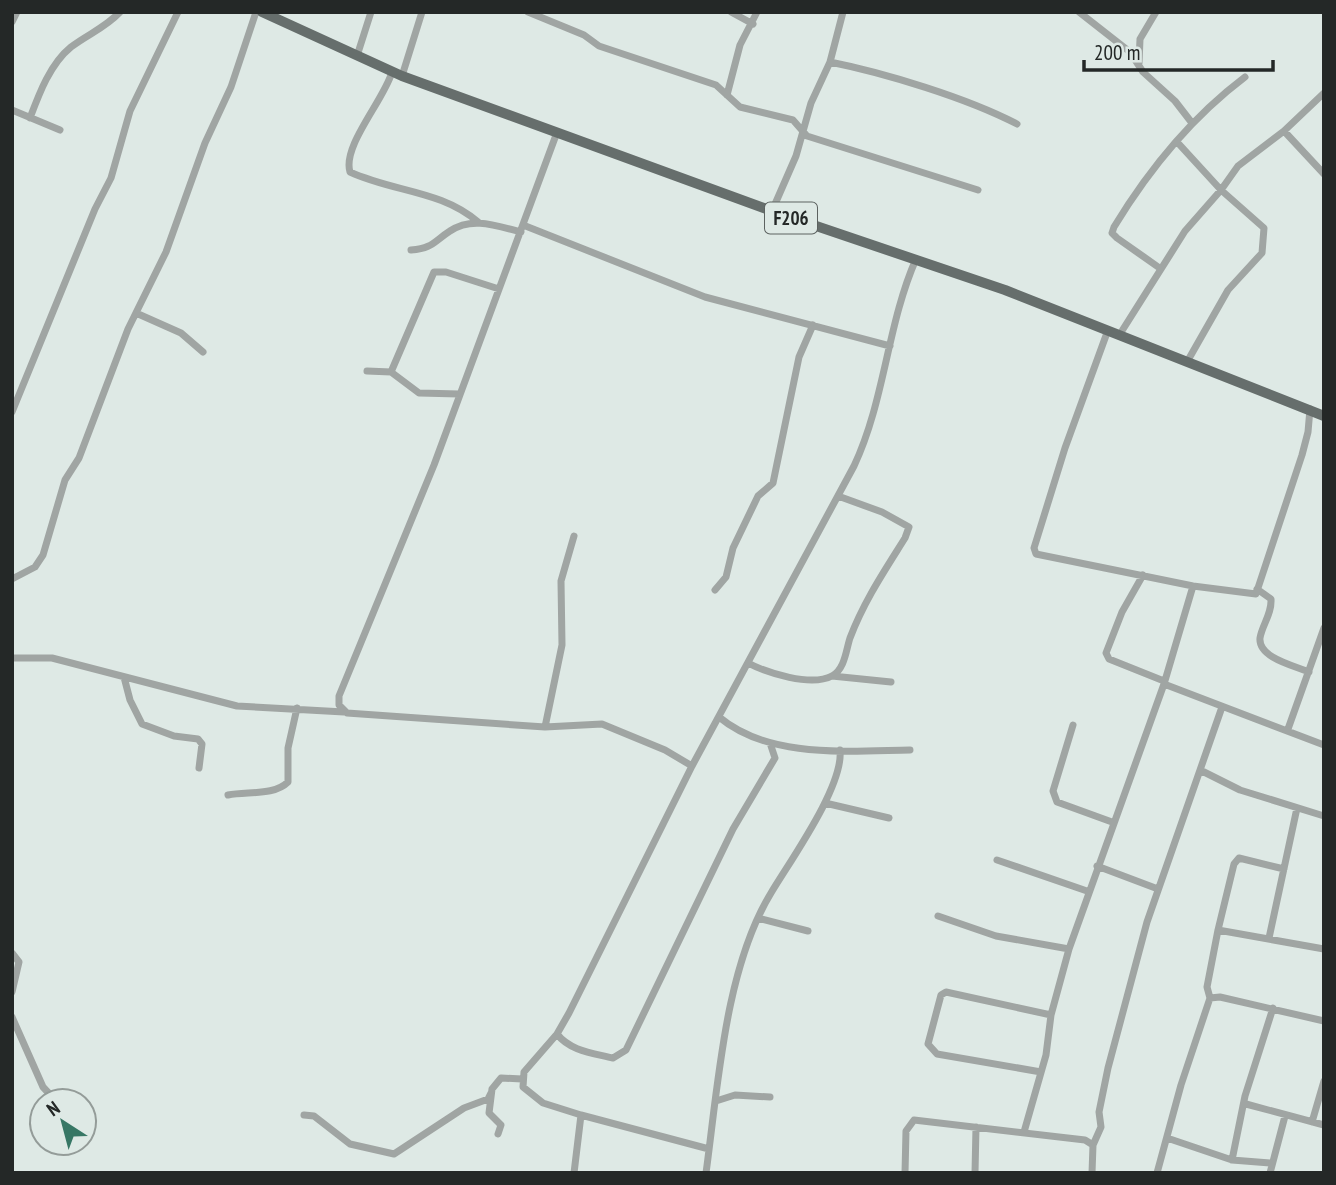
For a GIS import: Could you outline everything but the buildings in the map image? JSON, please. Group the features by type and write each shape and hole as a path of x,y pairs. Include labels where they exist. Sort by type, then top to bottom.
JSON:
{"main road":[{"name":"F206","path":"262,12 397,74 556,135 916,259 1114,332 1324,416"}],"street":[{"path":"12,22 17,12"},
{"path":"30,118 41,88 67,50 99,31 120,12"},
{"path":"12,412 95,209 111,178 130,111 178,12"},
{"path":"12,579 35,567 43,555 65,480 79,458 136,313 166,252 205,143 231,87 256,12"},
{"path":"357,56 371,12"},
{"path":"422,12 397,74 356,141 348,163 351,172 378,183 420,191 459,208 478,222"},
{"path":"528,12 584,35 599,46 716,85 740,107 793,120 807,136 978,190"},
{"path":"731,12 752,24"},
{"path":"727,94 740,45 757,12"},
{"path":"772,211 796,156 802,129 830,62 843,12"},
{"path":"1079,12 1130,52 1143,72 1175,102 1192,123"},
{"path":"1143,72 1138,49 1156,12"},
{"path":"830,62 859,68 989,109 1017,124"},
{"path":"1161,270 1112,233 1144,181 1192,123 1245,77"},
{"path":"1310,409 1302,454 1255,594 1193,586 1036,554 1034,548 1065,448 1114,332 1161,270 1185,231 1238,166 1284,131 1324,93"},
{"path":"12,110 60,130"},
{"path":"1284,131 1324,174"},
{"path":"344,712 339,705 339,696 429,477 556,135"},
{"path":"1178,143 1221,190 1264,228 1265,241 1262,253 1228,290 1187,362"},
{"path":"411,250 428,249 463,224 478,222 522,228 748,311 814,325 890,346"},
{"path":"709,1149 581,1115 532,1096 523,1087 522,1079 557,1034 692,765 838,496 871,426 879,380 890,346 899,301 916,259"},
{"path":"391,372 434,272 446,272 499,289"},
{"path":"136,313 181,333 203,352"},
{"path":"715,590 726,577 733,548 758,496 773,484 796,368 807,333 814,325"},
{"path":"367,371 391,372 419,393 458,394"},
{"path":"832,676 844,661 861,613 909,527 882,512 838,496"},
{"path":"545,727 562,645 561,581 574,536"},
{"path":"1143,575 1122,612 1106,653 1109,659 1222,708 1288,729 1324,745"},
{"path":"1024,1132 1041,1072 1051,1015 1069,949 1087,891 1164,682 1193,586"},
{"path":"1257,589 1271,599 1260,639 1263,647 1269,655 1309,672"},
{"path":"1288,729 1324,628"},
{"path":"12,658 52,658 237,706 545,727 602,724 665,750 692,765"},
{"path":"748,663 782,677 832,676 891,681"},
{"path":"124,677 130,700 142,724 174,736 198,739 202,744 199,768"},
{"path":"228,795 271,791 282,788 288,782 288,748 297,708"},
{"path":"1093,1145 1101,1127 1099,1112 1108,1068 1158,889 1222,708"},
{"path":"719,717 748,737 770,743 840,750 911,750"},
{"path":"1073,725 1053,791 1054,798 1057,802 1112,822"},
{"path":"557,1034 572,1047 613,1058 626,1050 667,960 733,829 775,758 770,743"},
{"path":"706,1173 725,1026 758,918 825,803 838,768 840,750"},
{"path":"1200,770 1240,790 1324,816"},
{"path":"825,803 890,818"},
{"path":"1269,938 1297,808"},
{"path":"1157,1173 1210,998 1207,987 1234,864 1239,858 1284,869"},
{"path":"997,860 1087,891"},
{"path":"1097,866 1158,889"},
{"path":"938,916 996,936 1069,949"},
{"path":"758,918 808,931"},
{"path":"1219,930 1324,949"},
{"path":"12,953 19,962 12,992"},
{"path":"1041,1072 937,1054 928,1044 930,1032 941,995 946,992 1051,1015"},
{"path":"1210,998 1220,997 1324,1021"},
{"path":"1232,1160 1246,1104 1245,1096 1273,1009"},
{"path":"12,1017 43,1087"},
{"path":"304,1115 314,1116 350,1144 394,1154 464,1108 488,1099 498,1079 522,1079"},
{"path":"1312,1122 1324,1081"},
{"path":"491,1093 489,1113 501,1125 498,1134"},
{"path":"716,1101 735,1095 769,1097"},
{"path":"1246,1104 1324,1125"},
{"path":"574,1173 581,1115"},
{"path":"1270,1173 1270,1164 1279,1144 1285,1116"},
{"path":"905,1173 906,1131 914,1120 1085,1140 1093,1145 1096,1151 1092,1173"},
{"path":"975,1173 976,1127"},
{"path":"1167,1138 1232,1160 1270,1164"}]}
